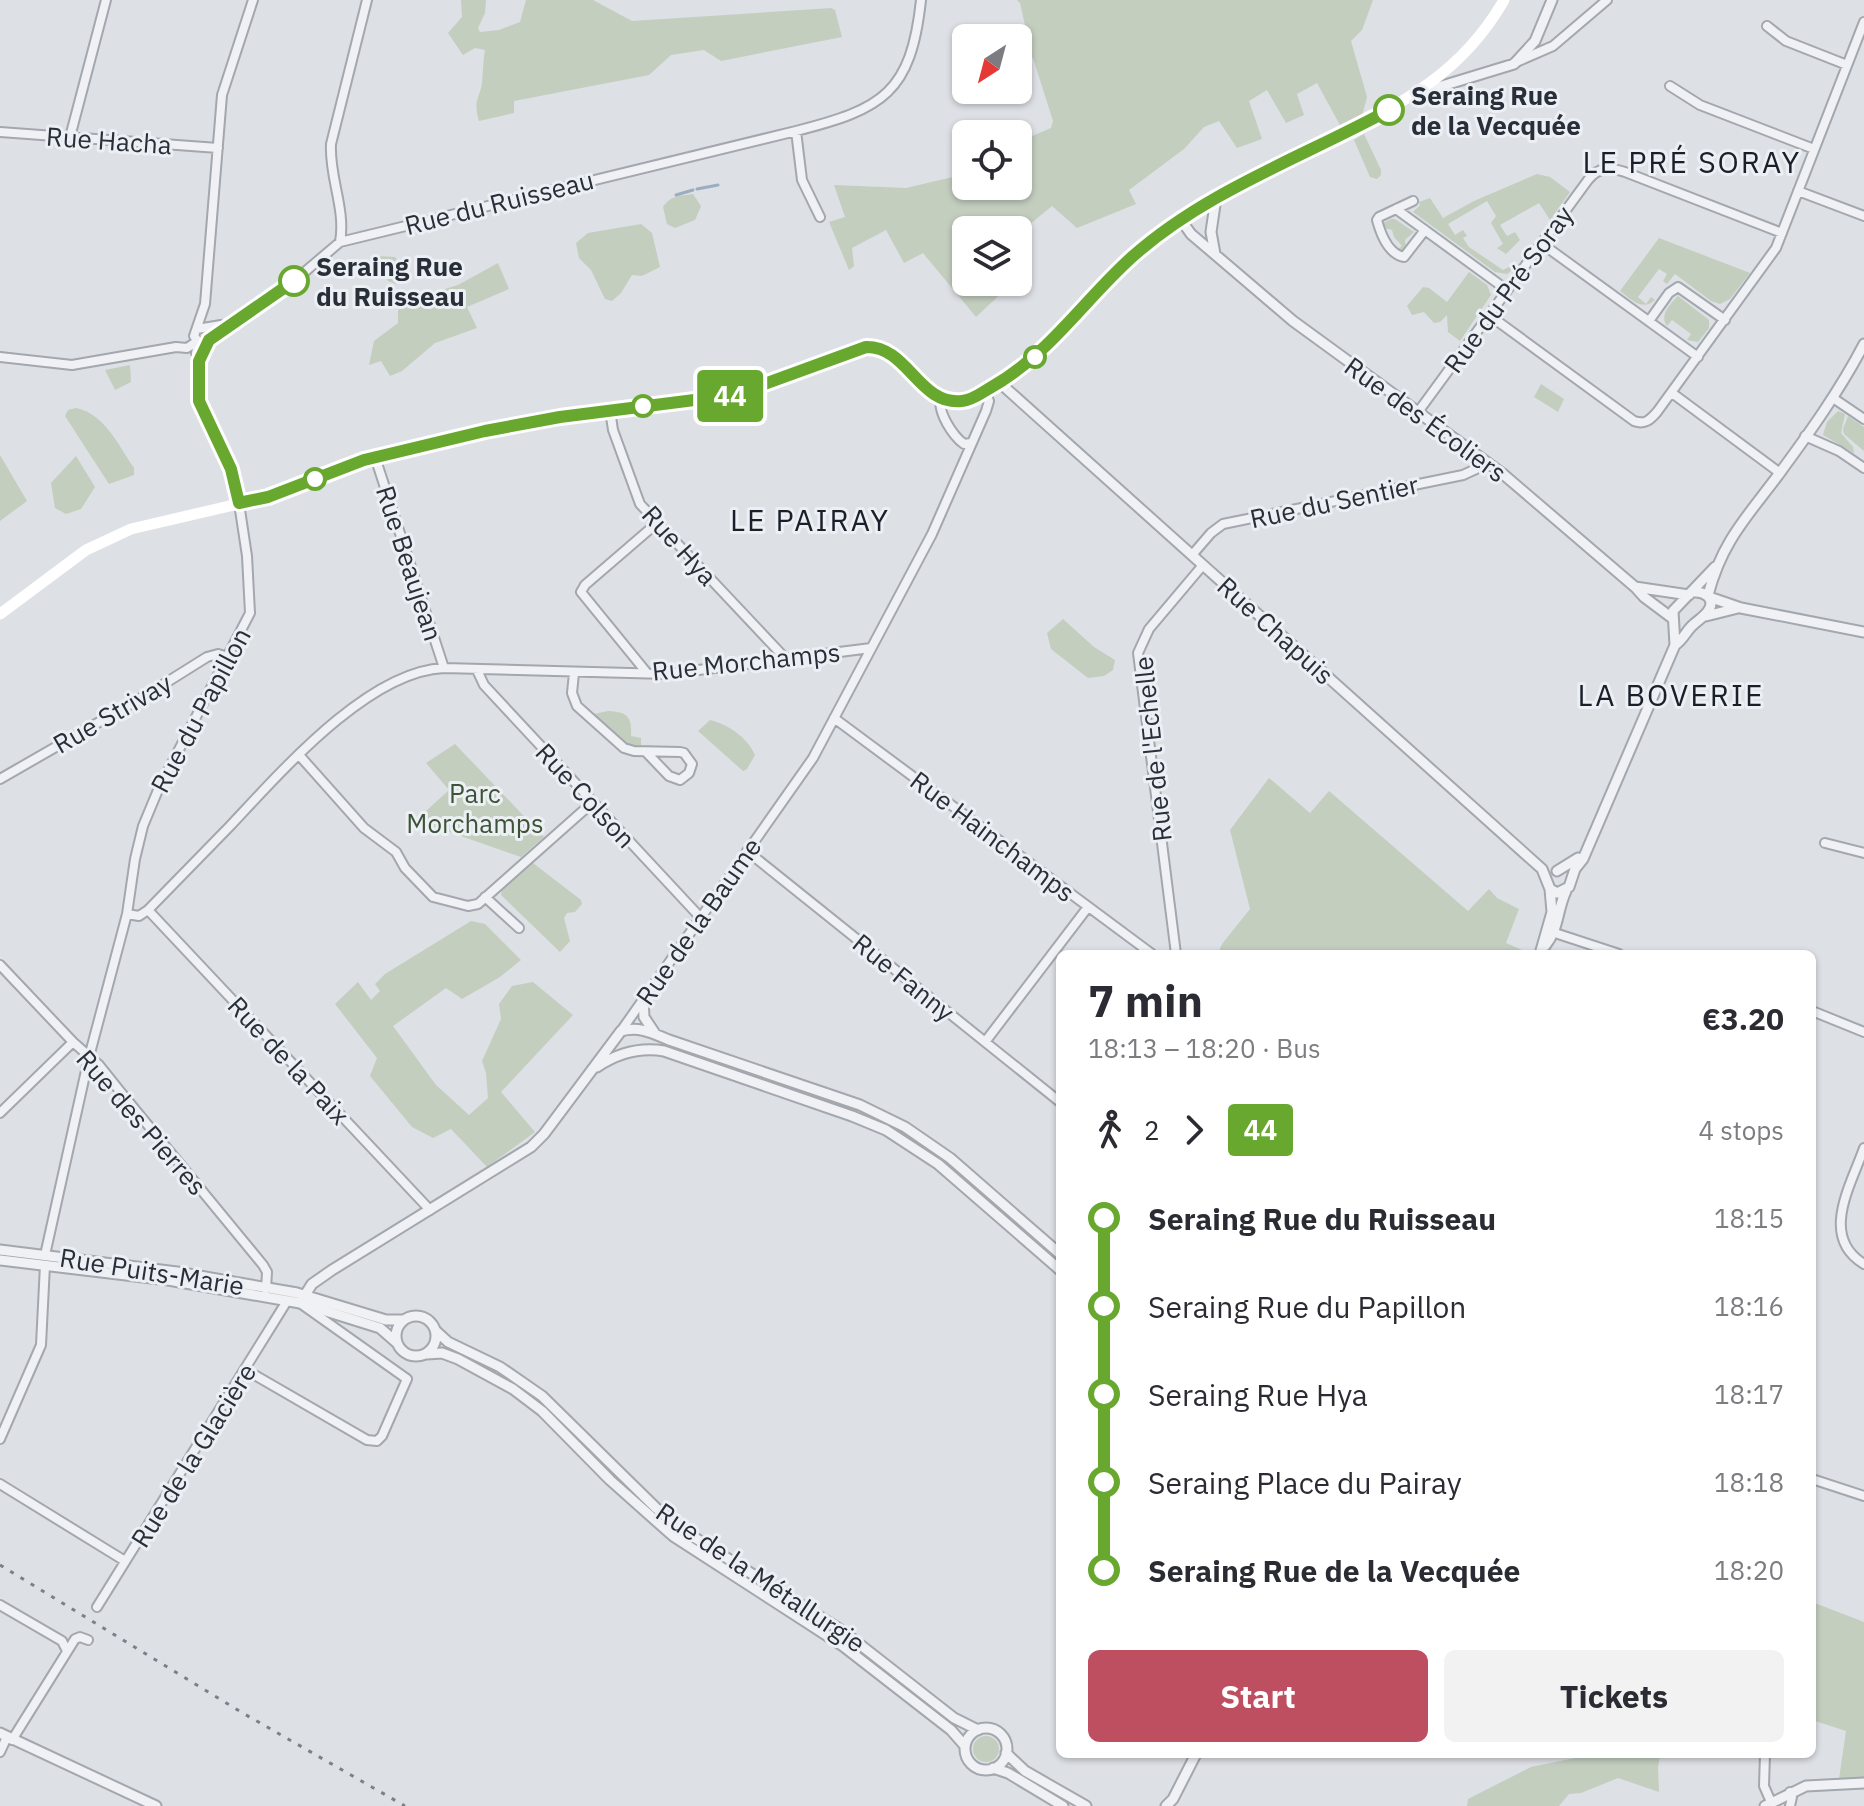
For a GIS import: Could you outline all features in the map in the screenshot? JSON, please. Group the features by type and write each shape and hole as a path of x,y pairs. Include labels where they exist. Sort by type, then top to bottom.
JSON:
{"main road":[{"path":"0,614 103,540 142,526 268,497 375,457 513,425 734,395 866,347 880,348 894,355 927,389 941,398 963,401 1000,383 1051,344 1128,261 1181,220 1216,198 1419,93 1471,48 1504,0"}],"street":[{"path":"70,137 106,0"},
{"path":"199,330 205,304 223,90 253,0"},
{"path":"340,242 331,144 367,0"},
{"name":"Rue du Ruisseau","path":"209,341 294,281 340,242 848,118 865,109 892,86 907,64 916,40 921,0"},
{"path":"1514,64 1539,34 1552,0"},
{"path":"1419,93 1514,64 1550,47 1607,0"},
{"path":"1489,315 1634,421 1648,421 1672,393 1772,255 1864,22"},
{"path":"1767,26 1786,41 1847,65"},
{"path":"1539,34 1540,46 1550,47"},
{"path":"1439,77 1440,84 1452,84"},
{"path":"1670,86 1690,101 1814,149"},
{"path":"796,131 802,180 820,217"},
{"name":"Rue Hacha","path":"0,132 218,148"},
{"name":"Rue du Pré Soray","path":"1418,412 1592,175 1611,168 1782,233"},
{"path":"1798,191 1864,216"},
{"path":"1215,254 1211,232 1216,198"},
{"path":"1413,201 1383,214 1377,220 1385,241 1399,257 1408,254 1425,230"},
{"path":"1396,209 1507,290"},
{"name":"Rue des Écoliers","path":"1181,220 1191,234 1293,321 1484,460 1672,620"},
{"path":"1541,243 1698,357"},
{"path":"1649,321 1669,293 1678,287 1725,320"},
{"path":"176,347 199,330 221,325 226,327"},
{"path":"199,330 210,334 199,361"},
{"name":"Rue du Papillon","path":"0,1439 41,1345 45,1260 89,1057 127,914 137,848 151,803 225,656 248,619 250,608 246,546 231,469 199,401 199,361 194,336 199,330"},
{"path":"0,357 72,365 176,347 187,348 209,341"},
{"path":"1542,950 1555,932 1570,880 1675,645 1672,620 1676,606 1715,567 1744,519 1833,398 1864,344"},
{"name":"Rue Chapuis","path":"1000,383 1542,869 1549,884"},
{"name":"Rue de la Baume","path":"302,1299 318,1279 531,1147 544,1134 621,1031 813,758 932,534 988,406 985,391"},
{"path":"1672,393 1780,473"},
{"path":"941,398 941,409 957,439 964,444 971,443"},
{"path":"1833,398 1864,419"},
{"name":"Rue Hya","path":"610,410 613,430 640,504 785,658"},
{"path":"1805,436 1839,451 1864,468"},
{"name":"Rue Beaujean","path":"375,457 444,668"},
{"name":"Rue du Sentier","path":"1192,555 1223,524 1463,475 1476,469 1484,460"},
{"path":"647,673 581,592 585,585 657,523"},
{"name":"Rue de l'Echelle","path":"1175,950 1138,653 1149,629 1203,565"},
{"path":"1675,645 1709,610 1708,596 1715,567"},
{"path":"1635,587 1691,593 1701,591 1741,608 1864,632"},
{"path":"1701,618 1741,608"},
{"path":"1672,620 1680,627 1690,627"},
{"name":"Rue Morchamps","path":"148,910 299,755 339,719 384,688 414,674 444,668 667,674 871,648"},
{"name":"Rue Strivay","path":"3,778 207,657 225,656"},
{"name":"Rue Colson","path":"477,670 484,685 700,917"},
{"path":"574,673 573,697 582,712 624,748 684,753 692,764 689,773 680,780 672,778 646,752"},
{"name":"Rue Hainchamps","path":"834,718 1147,950"},
{"path":"299,755 364,828 396,852 405,868 433,897 468,906 478,904 593,802"},
{"path":"0,767 3,778"},
{"path":"1825,843 1864,853"},
{"path":"1555,932 1549,884 1551,874 1572,864 1586,849"},
{"name":"Rue Fanny","path":"747,851 1056,1099"},
{"path":"1557,871 1564,872 1570,880"},
{"path":"1549,884 1557,893 1566,891"},
{"path":"485,897 519,928"},
{"path":"985,1042 1088,907"},
{"path":"127,914 139,916 148,910"},
{"name":"Rue de la Paix","path":"148,910 430,1210"},
{"path":"1541,950 1552,912"},
{"path":"1555,932 1607,950"},
{"name":"Rue des Pierres","path":"0,965 99,1065 263,1265 267,1272 266,1289"},
{"path":"643,997 644,1017 654,1032"},
{"path":"1816,1013 1864,1032"},
{"path":"621,1031 638,1029 654,1032 669,1040 860,1105 893,1121 950,1158 1056,1251"},
{"path":"0,1113 73,1042"},
{"path":"591,1071 625,1053 664,1051 866,1121 906,1142 938,1164 1056,1267"},
{"path":"1864,1148 1839,1225 1846,1248 1864,1264"},
{"name":"Rue Puits-Marie","path":"0,1250 287,1301 302,1299"},
{"name":"Rue Puits-Marie","path":"0,1260 45,1260 162,1269 302,1299"},
{"path":"246,1370 371,1441 377,1441 382,1436 407,1379 302,1299"},
{"name":"Rue de la Métallurgie","path":"302,1299 382,1319 403,1320 416,1315 429,1320 448,1342 500,1367 542,1396 656,1508 692,1536 844,1632 954,1718 978,1730 996,1731 1004,1740 1006,1753 1025,1771 1086,1806"},
{"name":"Rue de la Métallurgie","path":"302,1299 380,1328 411,1356 442,1353 494,1377 551,1420 610,1480 673,1536 843,1646 951,1730 965,1746 967,1758 975,1767 1008,1773 1063,1806"},
{"name":"Rue de la Glacière","path":"97,1607 287,1301"},
{"path":"396,1342 397,1330 403,1320"},
{"path":"427,1354 435,1344 436,1331"},
{"path":"1816,1480 1864,1496"},
{"path":"0,1484 125,1561"},
{"path":"0,1605 62,1641 67,1651"},
{"path":"0,1752 6,1737 77,1637 88,1640"},
{"path":"965,1746 969,1737 978,1730"},
{"path":"6,1737 156,1806"},
{"path":"993,1768 1002,1762 1006,1753"},
{"path":"1170,1804 1194,1758"},
{"path":"1765,1758 1764,1786 1768,1804 1806,1786 1864,1783"},
{"path":"1790,1792 1790,1806"}],"green space":[{"path":"461,0 486,0 485,13 478,28 480,32 499,30 520,22 526,0 593,0 632,21 831,8 835,10 842,37 721,61 704,50 671,55 649,75 514,101 514,113 479,121 477,104 485,50 475,48 463,55 448,33 462,17"},
{"path":"1017,0 1373,0 1362,30 1351,41 1367,97 1362,116 1341,127 1317,83 1297,94 1304,115 1286,123 1267,90 1249,101 1262,139 1237,148 1219,121 1204,127 1184,149 1129,190 1136,204 1077,228 1052,206 1032,222 1032,216 952,216 952,288 923,253 904,263 886,230 852,248 854,266 849,270 829,222 845,217 834,185 906,188 952,177 952,200 1032,200 1032,136 1051,128 1053,121 1032,58 1032,24 1025,24"},
{"path":"1364,134 1381,170 1377,179 1370,177 1354,140"},
{"path":"1537,174 1550,177 1570,192 1550,220 1539,203 1500,225 1507,236 1515,232 1520,240 1506,254 1497,248 1503,244 1491,223 1496,216 1487,201 1448,224 1455,235 1463,230 1467,236 1463,238 1469,247 1503,270 1513,269 1507,274 1495,272 1413,212 1420,205 1419,202 1430,198 1443,218"},
{"path":"693,194 701,206 695,220 675,228 667,224 663,207 666,203 676,197"},
{"path":"1391,219 1414,232 1405,240 1404,253 1396,250 1402,246 1392,230 1381,227"},
{"path":"641,224 652,233 660,267 642,276 632,275 612,301 605,299 591,270 579,258 576,243 588,233"},
{"path":"1659,238 1750,273 1730,299 1720,304 1711,301 1675,274 1667,284 1663,281 1667,274 1659,269 1638,297 1646,304 1651,297 1655,300 1646,305 1641,305 1620,291"},
{"path":"377,256 395,257 402,274 396,284 388,281 376,261"},
{"path":"498,263 509,289 467,307 477,328 435,343 402,371 390,376 381,361 369,365 374,341 398,323 398,310 406,301 458,285"},
{"path":"1469,272 1487,285 1491,295 1460,341 1448,332 1447,315 1434,323 1424,312 1412,315 1407,306 1423,287 1447,302"},
{"path":"959,296 998,296 976,317"},
{"path":"1678,296 1709,320 1709,328 1698,342 1687,340 1691,334 1672,320 1667,326 1665,322 1666,310"},
{"path":"130,365 131,382 115,390 105,370"},
{"path":"1541,384 1564,399 1558,412 1534,397"},
{"path":"76,408 95,417 110,432 134,468 134,475 109,484 65,416 68,410"},
{"path":"1838,411 1845,414 1841,433 1853,447 1854,453 1823,435 1827,422"},
{"path":"1848,416 1864,427 1864,451 1844,434"},
{"path":"0,455 27,501 0,521"},
{"path":"76,456 95,487 81,509 66,514 55,508 51,483"},
{"path":"1063,619 1094,647 1115,660 1113,670 1104,676 1088,678 1051,649 1047,633"},
{"path":"608,711 627,717 631,724 631,736 641,738 641,747 626,744 594,714"},
{"path":"710,720 724,725 747,743 755,755 747,769 743,771 698,731"},
{"name":"Parc Morchamps","path":"455,744 544,837 521,857 421,822 425,812 449,790 426,763"},
{"path":"1269,778 1310,813 1329,791 1468,911 1489,889 1497,898 1519,909 1506,943 1522,950 1220,950 1250,909 1230,830"},
{"path":"533,863 581,900 582,904 575,912 567,913 564,918 570,941 560,952 501,895 502,890"},
{"path":"471,921 485,924 521,960 500,977 462,999 446,988 393,1026 436,1085 469,1115 488,1098 482,1061 501,1019 499,1004 512,986 533,982 573,1015 501,1092 535,1132 487,1167 451,1129 433,1138 412,1127 370,1076 377,1058 335,1004 358,982 371,1000 380,991 375,984 385,974"},
{"path":"1816,1604 1864,1622 1864,1778 1839,1779 1846,1731 1816,1721"},
{"path":"986,1736 995,1740 999,1749 995,1758 986,1762 977,1758 973,1749 977,1740"},
{"path":"1575,1758 1659,1758 1659,1792 1618,1778 1581,1793 1569,1794 1559,1806 1467,1806 1468,1799 1531,1767"}],"waterway":[{"path":"697,189 718,185"},
{"path":"676,195 693,190"}],"railway":[{"path":"0,1565 241,1712 405,1806"}],"bus line":[{"name":"44","path":"294,281 209,340 199,361 199,401 231,469 239,503 268,497 364,460 485,431 560,417 734,395 866,347 887,350 927,389 941,398 956,401 970,399 1005,380 1045,348 1128,261 1171,227 1234,188 1389,110"}],"place":[{"name":"Seraing Rue de la Vecquée","path":"1389,110"},
{"name":"Seraing Rue du Ruisseau","path":"294,281"}],"district":[{"name":"LE PRÉ SORAY","path":"1692,161"},
{"name":"LE PAIRAY","path":"810,519"},
{"name":"LA BOVERIE","path":"1671,694"}]}
